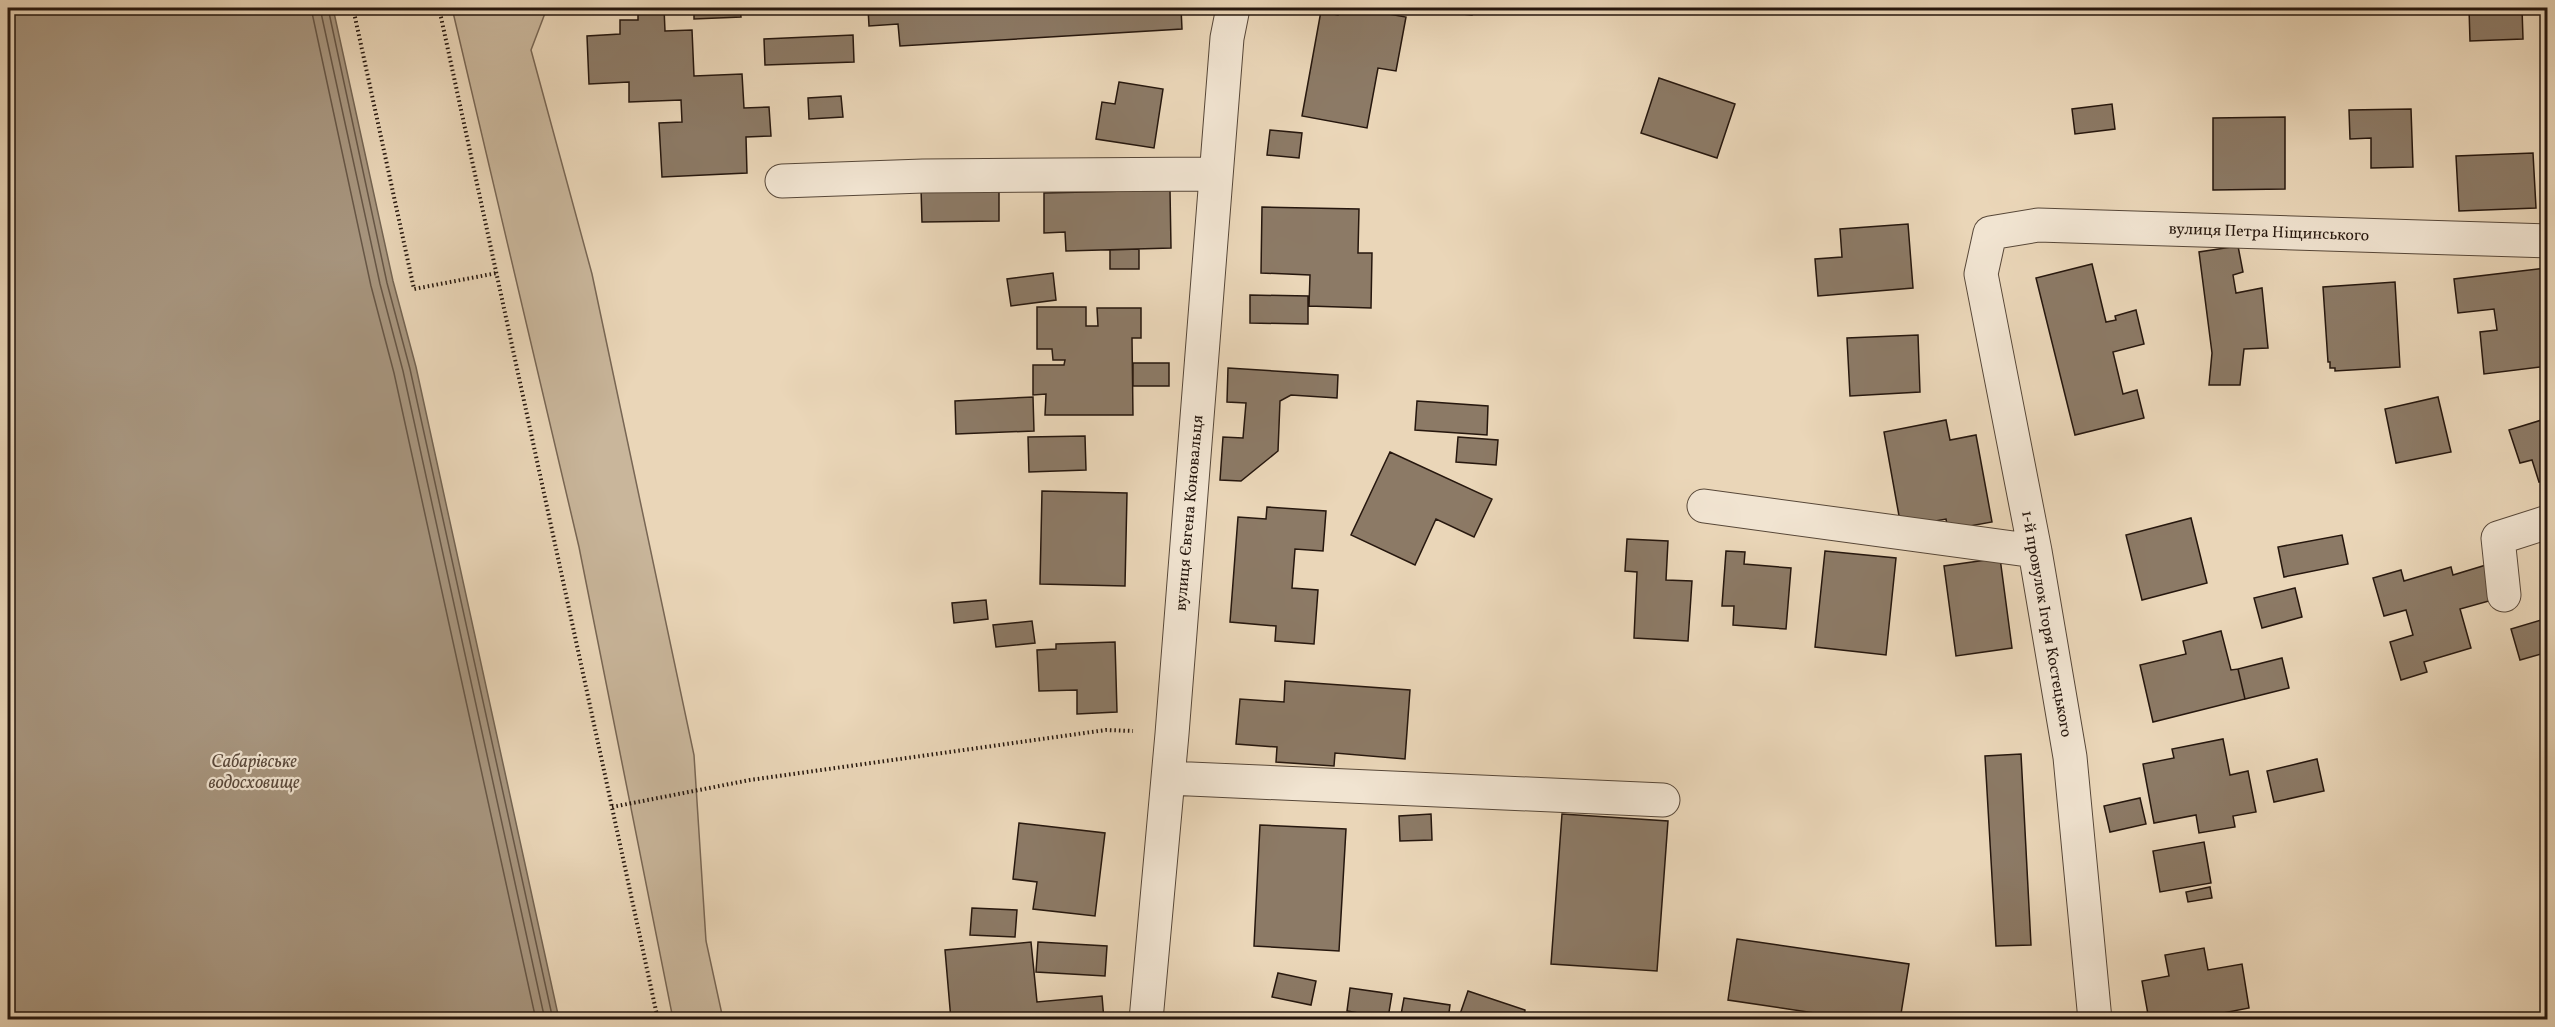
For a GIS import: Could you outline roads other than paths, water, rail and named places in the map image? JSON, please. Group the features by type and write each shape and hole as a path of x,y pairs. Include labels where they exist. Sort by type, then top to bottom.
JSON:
{"street":[{"name":"вулиця Євгена Коновальця","path":"1146,1020 1172,734 1227,38 1233,8"},
{"path":"782,181 923,176 1216,174"},
{"name":"вулиця Петра Ніщинського","path":"1990,233 2038,225 2547,242"},
{"name":"1-й провулок Ігоря Костецького","path":"1990,233 1981,274 2035,551 2070,757 2095,1020"},
{"path":"1704,506 2035,551"},
{"path":"2504,595 2498,538 2547,522"},
{"path":"1168,778 1663,800"}],"water":[{"name":"Сабарівське водосховище","path":"8,8 333,8 393,281 416,367 559,1019 8,1019"}]}
